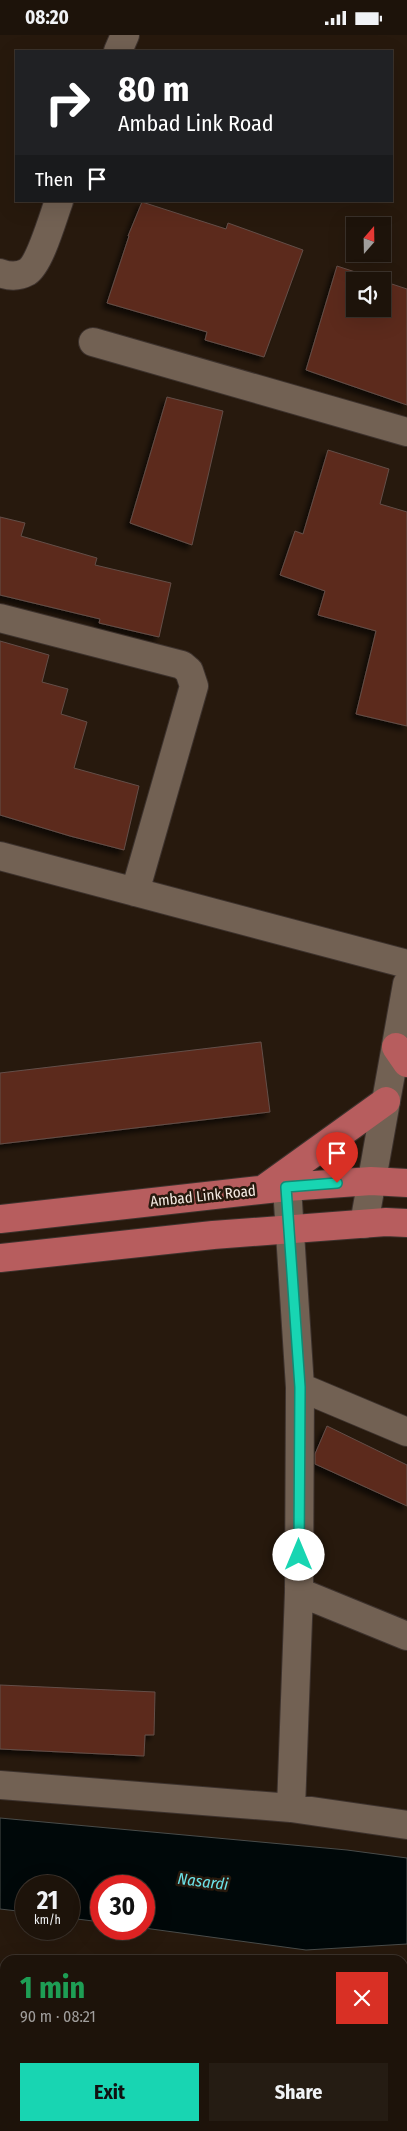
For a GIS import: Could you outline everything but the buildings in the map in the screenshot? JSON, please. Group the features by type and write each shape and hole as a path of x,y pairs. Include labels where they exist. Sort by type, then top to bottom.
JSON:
{"main road":[{"path":"275,1188 386,1101"},
{"name":"Ambad Link Road","path":"0,1219 275,1188 371,1181 407,1183"},
{"path":"0,1258 213,1235 364,1224 407,1223"}],"street":[{"path":"118,50 125,35"},
{"path":"0,273 19,275 28,272 35,262 59,202"},
{"path":"93,342 407,432"},
{"path":"0,617 182,665 192,677 194,686 135,892"},
{"path":"0,856 407,964"},
{"path":"364,1224 386,1101 401,1055 407,984"},
{"path":"275,1188 290,1230 300,1387 299,1592 291,1808"},
{"path":"300,1387 407,1432"},
{"path":"299,1592 407,1636"},
{"path":"0,1785 291,1808 407,1825"}],"water":[{"name":"Nasardi","path":"0,1818 347,1850 407,1858 407,1944 306,1950 155,1929 155,1875 90,1875 90,1921 80,1919 80,1875 15,1875 15,1911 0,1909"}],"route":[{"path":"299,1555 300,1387 286,1187 337,1183"}]}
